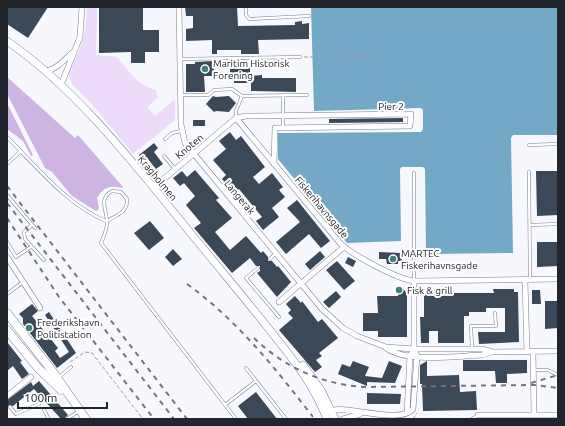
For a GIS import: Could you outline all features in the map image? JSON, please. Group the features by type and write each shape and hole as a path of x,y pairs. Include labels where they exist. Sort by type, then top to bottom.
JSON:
{"main road":[{"path":"7,313 55,380 86,419"},
{"path":"8,333 38,368 55,380"}],"street":[{"path":"61,85 80,37 82,7"},
{"name":"Langerak","path":"180,7 181,130 185,143 322,309 343,328 363,339 386,347 414,349 472,349 493,352 558,351"},
{"name":"Kragholmen","path":"7,41 46,71 96,121 280,341 313,376 331,410 334,419"},
{"path":"46,71 51,70 61,63 74,50"},
{"name":"Pier 2","path":"236,118 246,116 411,114 410,126 283,128"},
{"name":"Knoten","path":"153,188 236,118"},
{"name":"Fiskerihavnsgade","path":"236,118 344,247 403,278 414,281 528,281 558,279"},
{"path":"274,164 275,128 283,128"},
{"path":"279,302 344,247"},
{"path":"7,257 40,308"},
{"path":"407,416 411,412 414,404 417,356 414,349 414,281"},
{"path":"527,352 528,281"},
{"name":"Kragholmen","path":"280,341 314,389 327,419"},
{"name":"Langerak","path":"386,347 391,351 410,356 482,355 493,352"},
{"path":"407,416 410,356 414,349"},
{"path":"533,352 534,415"},
{"path":"7,396 31,377"},
{"path":"327,419 331,410 337,408 352,410 360,414"},
{"path":"343,419 360,414 407,416"},
{"path":"478,415 523,417 534,415 558,415"}],"lane":[{"path":"246,7 246,15 249,19 309,16"},
{"path":"180,59 300,56"},
{"path":"180,95 208,95 214,90 232,89 242,96 307,95"},
{"path":"283,95 283,128"},
{"path":"236,118 236,112 242,96"},
{"path":"165,138 172,133 181,130"},
{"path":"7,137 72,200 95,216 107,221"},
{"path":"529,145 558,144"},
{"path":"7,164 21,151"},
{"path":"164,156 175,169"},
{"path":"414,172 414,281"},
{"path":"528,281 530,172"},
{"path":"107,221 123,212 126,208 127,199 121,192 112,191 104,197 103,202 107,221 106,231 101,243 236,419"},
{"path":"7,195 35,228"},
{"path":"32,224 24,232 25,239 44,260"},
{"path":"530,225 558,224"},
{"path":"7,242 16,256 32,246"},
{"path":"270,258 276,254"},
{"path":"258,268 246,278 279,316"},
{"path":"7,294 23,282"},
{"path":"272,308 279,302"},
{"path":"472,349 471,326 496,326 495,313"},
{"path":"55,380 71,367"},
{"path":"246,368 286,419"},
{"path":"533,370 548,370 558,375"},
{"path":"225,405 256,381"},
{"path":"10,407 16,414 39,404"},
{"path":"44,410 49,419"},
{"path":"67,419 80,410"},
{"path":"472,419 478,415"}],"path":[{"path":"300,56 391,56"},
{"path":"74,359 85,352 90,352 94,355 143,419"},
{"path":"413,419 417,413 417,407"}],"shaded area":[{"path":"87,7 97,7 96,55 117,57 129,72 139,81 156,90 158,98 147,107 155,116 175,99 175,120 133,154 92,104 72,84 68,72 82,41 86,25"},
{"path":"7,77 75,138 78,135 123,187 111,187 102,191 97,198 99,209 96,211 72,196 52,172 45,168 7,94"},
{"path":"7,103 33,155 31,156 23,141 7,129"}],"water":[{"path":"311,7 558,7 558,135 513,135 511,138 513,253 426,254 425,169 423,167 402,167 400,169 401,241 347,243 278,159 278,133 421,132 423,129 423,110 421,108 314,111"}],"building":[{"path":"7,7 48,7 28,38 7,24"},
{"path":"99,7 143,7 143,30 159,30 159,52 145,52 145,63 131,63 131,52 99,53"},
{"path":"185,7 237,7 238,26 295,25 295,22 302,21 302,24 309,23 309,39 258,40 259,54 241,54 241,50 217,50 217,54 212,54 212,40 186,41 186,29 193,28 193,16 186,16"},
{"path":"214,61 214,76 204,76 205,92 186,92 186,64"},
{"path":"250,64 250,76 262,75 262,78 296,78 296,92 251,91 251,83 234,83 234,73 230,74 230,66"},
{"path":"213,96 229,96 236,103 229,112 214,112 206,104"},
{"path":"403,118 403,122 329,123 329,119"},
{"path":"193,120 205,120 205,126 193,126"},
{"path":"230,132 236,140 241,136 265,167 253,177 259,184 272,173 283,187 279,190 285,197 272,208 279,217 263,230 256,221 262,217 239,189 234,193 222,179 226,175 213,160 226,149 219,141"},
{"path":"154,143 158,148 154,152 163,164 156,169 147,158 143,161 139,155"},
{"path":"195,170 219,198 216,200 232,218 215,232 230,250 246,236 261,253 263,251 268,257 268,261 272,261 277,267 278,266 291,282 277,297 257,273 260,271 260,266 256,266 250,258 232,273 194,228 201,223 186,205 195,196 184,183 180,186 173,178 182,171 187,177"},
{"path":"536,171 558,171 558,215 537,216"},
{"path":"297,200 330,241 321,248 309,234 286,254 276,242 300,222 287,208"},
{"path":"150,221 164,238 149,250 134,233"},
{"path":"537,242 558,242 558,266 537,267"},
{"path":"173,249 182,259 173,266 165,257"},
{"path":"320,251 325,257 310,270 305,264"},
{"path":"379,252 401,253 402,261 398,261 398,264 387,264 386,259 379,259"},
{"path":"348,257 356,261 353,267 345,263"},
{"path":"337,261 355,281 344,290 326,270"},
{"path":"398,288 403,288 407,294 407,337 378,337 378,331 363,331 363,313 378,313 377,296 398,296"},
{"path":"493,289 514,289 514,292 518,292 519,342 479,344 478,332 505,332 505,308 486,308 486,312 469,312 469,316 464,316 464,343 438,343 438,331 429,331 429,343 421,343 420,317 424,317 424,293 494,293"},
{"path":"532,290 540,290 541,304 532,304"},
{"path":"336,291 341,297 329,308 323,302"},
{"path":"295,296 301,303 302,301 318,322 322,319 338,338 319,353 322,356 316,360 322,367 315,372 279,330 293,318 288,313 291,310 286,304"},
{"path":"545,301 558,301 558,328 545,329"},
{"path":"32,304 38,311 32,316 58,348 55,351 60,358 69,352 45,315 49,312 76,353 57,368 23,324 23,318 19,314"},
{"path":"7,342 22,361 20,362 29,374 22,379 13,366 7,371"},
{"path":"463,360 527,360 527,373 507,374 507,383 496,383 495,371 463,371"},
{"path":"353,361 369,367 365,376 382,378 389,361 402,366 395,383 367,382 367,386 338,374 342,364 350,367"},
{"path":"427,361 427,376 459,375 460,392 476,391 477,410 423,411 422,384 420,384 420,365"},
{"path":"39,381 68,415 64,419 61,419 34,389 13,406 9,405 7,410 7,400 31,382 33,386"},
{"path":"256,392 277,419 248,419 238,406"},
{"path":"367,393 401,394 400,404 367,404"}],"railway":[{"path":"7,186 187,419"},
{"path":"7,203 174,419"},
{"path":"7,218 59,297 154,419"},
{"path":"187,284 239,329 270,363 313,417"},
{"path":"254,338 278,357 304,372 318,378 347,385 363,387 534,385 558,388"},
{"path":"531,383 558,375"}],"place":[{"name":"Maritim Historisk Forening","path":"205,69"},
{"name":"MARTEC Fiskerihavnsgade","path":"393,259"},
{"name":"Fisk & grill","path":"399,290"},
{"name":"Frederikshavn Politistation","path":"29,328"}]}
